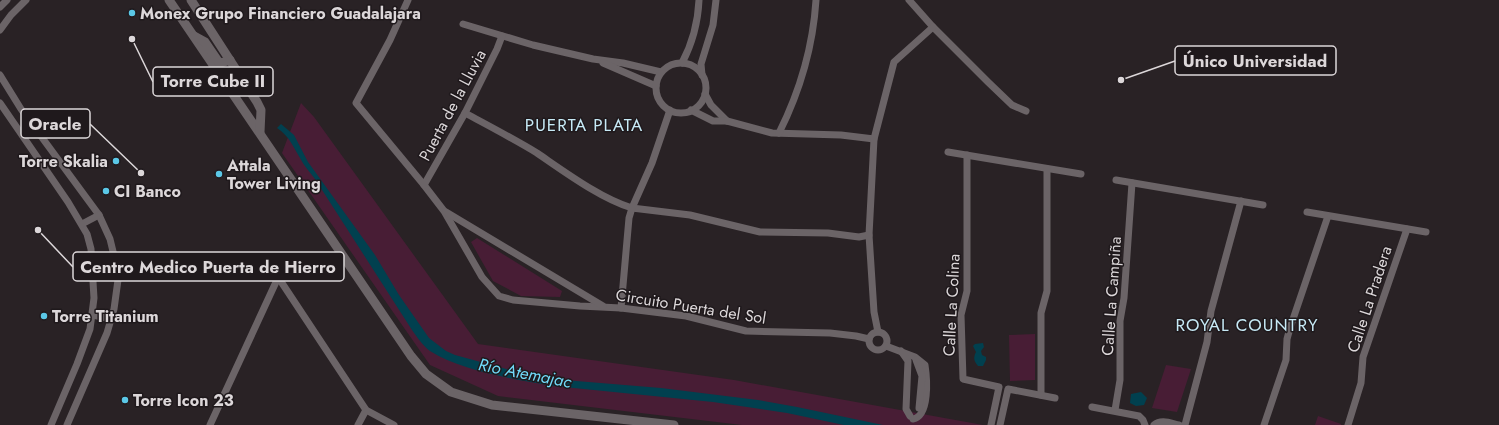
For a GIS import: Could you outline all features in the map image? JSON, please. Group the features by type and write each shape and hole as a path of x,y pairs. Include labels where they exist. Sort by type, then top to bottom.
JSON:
{"street":[{"path":"0,7 7,0"},
{"path":"0,30 11,15 26,0"},
{"path":"169,0 411,356 426,374 451,392 492,405 674,425"},
{"path":"191,0 257,102 260,110 260,132"},
{"name":"Circuito Puerta del Sol","path":"408,0 390,40 356,103 444,211 482,277 499,296 513,300 621,308 686,316 746,331 830,333 869,339"},
{"path":"682,63 691,41 697,17 699,0"},
{"path":"716,0 713,25 701,64 705,84 705,94 711,105 727,121"},
{"path":"779,133 788,115 803,73 812,39 816,0"},
{"path":"909,0 933,27 1012,105 1026,111"},
{"path":"462,24 502,36 593,59 623,63 661,72"},
{"path":"878,332 874,312 869,235 874,139 894,62 933,27"},
{"path":"193,36 205,42 221,63 230,60"},
{"name":"Puerta de la Lluvia","path":"424,185 465,113 502,36"},
{"path":"593,59 656,86"},
{"path":"702,75 697,69 690,65 682,63 674,64 661,72 657,79 657,94 659,100 664,106 677,112 691,110 697,106 705,94"},
{"path":"0,75 21,109 99,215 110,239 117,268 117,289 114,309 107,333 67,425"},
{"path":"0,103 58,184 82,224 87,234 91,249 94,281 93,315 84,346 51,425"},
{"path":"621,308 629,218 652,163 670,110"},
{"path":"691,110 713,121 727,121 768,132 841,135 874,139"},
{"path":"465,113 512,138 602,194 632,208 690,215 760,232 860,236 869,235"},
{"path":"948,152 1080,174"},
{"name":"Calle La Colina","path":"967,155 967,291 961,315 962,380 999,387 991,425"},
{"path":"1041,395 1041,313 1047,291 1047,169"},
{"path":"1116,180 1264,205"},
{"name":"Calle La Campiña","path":"1115,410 1120,380 1120,322 1124,298 1132,183"},
{"path":"1185,425 1207,342 1211,311 1241,201"},
{"name":"Circuito Puerta del Sol","path":"444,211 605,307"},
{"name":"Calle La Pradera","path":"1307,212 1426,232"},
{"path":"82,224 99,215"},
{"path":"1264,425 1286,360 1287,339 1290,328 1328,216"},
{"name":"Calle La Pradera","path":"1348,425 1361,383 1363,357 1407,229"},
{"path":"210,425 282,269 284,258"},
{"path":"278,277 366,410 394,425"},
{"path":"93,315 111,319"},
{"path":"878,332 881,332 886,336 888,343 882,350 874,350 870,346 869,339 872,334 878,332"},
{"path":"886,346 901,351 915,357 924,365 926,395 922,413 913,420 906,409 908,361 901,351"},
{"path":"1000,425 1008,389 1055,398"},
{"path":"1092,406 1139,416 1145,425"},
{"path":"358,425 366,410"},
{"path":"1154,425 1162,422 1179,425"}],"shaded area":[{"path":"301,103 314,117 478,344 734,380 983,425 742,425 498,396 430,365 282,153"},
{"path":"477,238 562,291 560,297 521,296 493,281 471,242"},
{"path":"1035,334 1035,380 1010,381 1009,335"},
{"path":"1166,365 1191,369 1177,412 1152,408"},
{"path":"1318,416 1341,424 1341,425 1315,425"}],"water":[{"path":"281,124 294,135 308,162 375,255 399,295 429,338 446,351 455,355 528,375 552,379 661,388 758,400 883,425 844,425 787,413 713,402 554,386 490,374 443,358 427,349 412,330 315,179 303,164 285,135 277,128"},
{"path":"983,343 984,347 981,351 982,355 986,357 986,360 983,366 978,366 974,359 976,352 973,346 975,344"},
{"path":"1141,392 1147,398 1144,405 1136,406 1130,403 1131,394"}],"place":[{"name":"Monex Grupo Financiero Guadalajara","path":"132,13"},
{"name":"Torre Cube II","path":"132,39"},
{"name":"Único Universidad","path":"1121,80"},
{"name":"Torre Skalia","path":"116,161"},
{"name":"Oracle","path":"141,173"},
{"name":"Attala Tower Living","path":"219,174"},
{"name":"CI Banco","path":"106,191"},
{"name":"Centro Medico Puerta de Hierro","path":"38,230"},
{"name":"Torre Titanium","path":"44,316"},
{"name":"Torre Icon 23","path":"125,400"}],"district":[{"name":"PUERTA PLATA","path":"584,125"},
{"name":"ROYAL COUNTRY","path":"1247,325"}],"water label":[{"name":"Río Atemajac","path":"525,373"}]}
